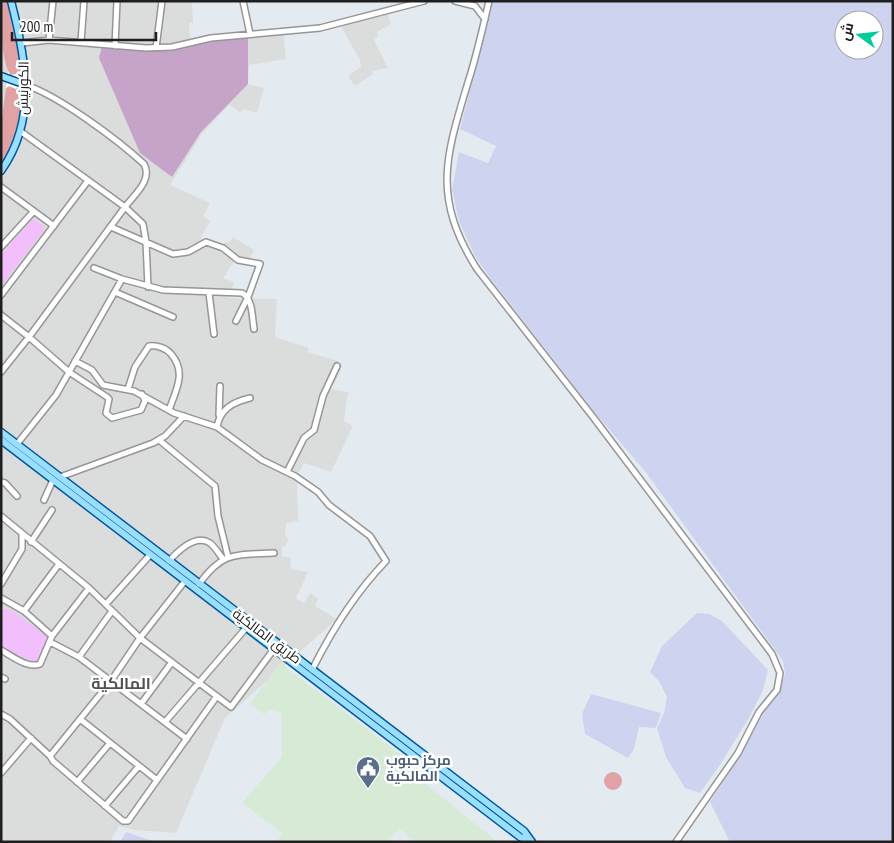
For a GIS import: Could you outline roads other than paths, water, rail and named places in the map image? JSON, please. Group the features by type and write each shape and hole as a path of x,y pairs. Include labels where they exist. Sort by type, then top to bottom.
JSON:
{"main road":[{"name":"الكورنيش","path":"1,171 9,159 20,131 24,84 22,43 11,1"},
{"name":"الكورنيش","path":"1,70 3,78"},
{"path":"3,78 24,84"},
{"name":"طريق المالكية","path":"1,432 5,440 115,518 199,584 231,612 414,752"},
{"name":"طريق المالكية","path":"5,440 17,444 110,524 185,582 231,612 246,628 312,670 520,837 531,842"},
{"path":"110,524 115,518"}],"street":[{"path":"49,40 52,1"},
{"path":"81,42 84,1"},
{"path":"115,46 117,1"},
{"path":"156,48 162,1"},
{"path":"243,1 250,34"},
{"path":"22,43 49,40 115,46 172,47 211,38 320,28 424,1"},
{"path":"455,1 475,6 485,18"},
{"path":"489,1 472,69 455,122 447,167 447,199 460,238 477,269 679,530 772,654 779,667 780,679 777,690 759,712 738,753 711,794 697,808 676,842"},
{"path":"1,371 145,181 147,172 144,164 94,125 43,93 24,84"},
{"path":"20,131 87,182 125,207 142,224 146,242 148,287"},
{"path":"1,295 87,182"},
{"path":"1,187 54,226"},
{"path":"1,247 34,211"},
{"path":"110,227 176,254 188,252 201,244 210,243 222,248 238,260 260,264 248,297 236,321"},
{"path":"94,268 148,287 173,291 242,293 248,297 254,328"},
{"path":"17,444 56,395 122,279"},
{"path":"114,292 173,317"},
{"path":"209,293 214,334"},
{"path":"1,315 29,336 69,372 109,400 106,413 112,418 141,410 144,401 142,394"},
{"path":"128,389 135,368 149,346 156,345 169,351 178,364 180,374 169,410"},
{"path":"75,361 92,370 103,385 128,389 142,394 169,410 217,427 262,460 318,492 329,505 364,530 376,544 386,561 362,588 340,619 312,670"},
{"path":"286,472 304,438 314,430 324,396 337,372 337,366"},
{"path":"217,427 220,386"},
{"path":"218,418 230,405 250,398"},
{"path":"44,500 56,478 159,440 184,416"},
{"path":"159,440 215,486 225,558"},
{"path":"1,482 5,483 17,496"},
{"path":"31,542 52,510"},
{"path":"1,516 89,588 140,638 231,707 272,644"},
{"path":"1,584 22,549 22,535"},
{"path":"169,560 186,545 206,542 212,545 225,558"},
{"path":"199,584 209,570 225,558 274,553"},
{"path":"106,604 150,554"},
{"path":"24,611 60,564"},
{"path":"50,756 111,681 140,638 185,582"},
{"path":"1,650 34,666 40,664 52,636 89,588"},
{"path":"1,598 24,611 52,636"},
{"path":"79,656 112,611"},
{"path":"165,722 198,682 204,680 246,628"},
{"path":"50,642 79,656 187,739"},
{"path":"141,704 172,662"},
{"path":"1,714 10,718 53,761 105,806 123,821 128,821 218,696"},
{"path":"80,719 157,780"},
{"path":"1,773 31,738"},
{"path":"77,782 110,743"},
{"path":"105,806 139,766"}],"place":[{"name":"مركز حبوب المالكية","path":"368,789"}],"district":[{"name":"المالكية","path":"121,683"}]}
